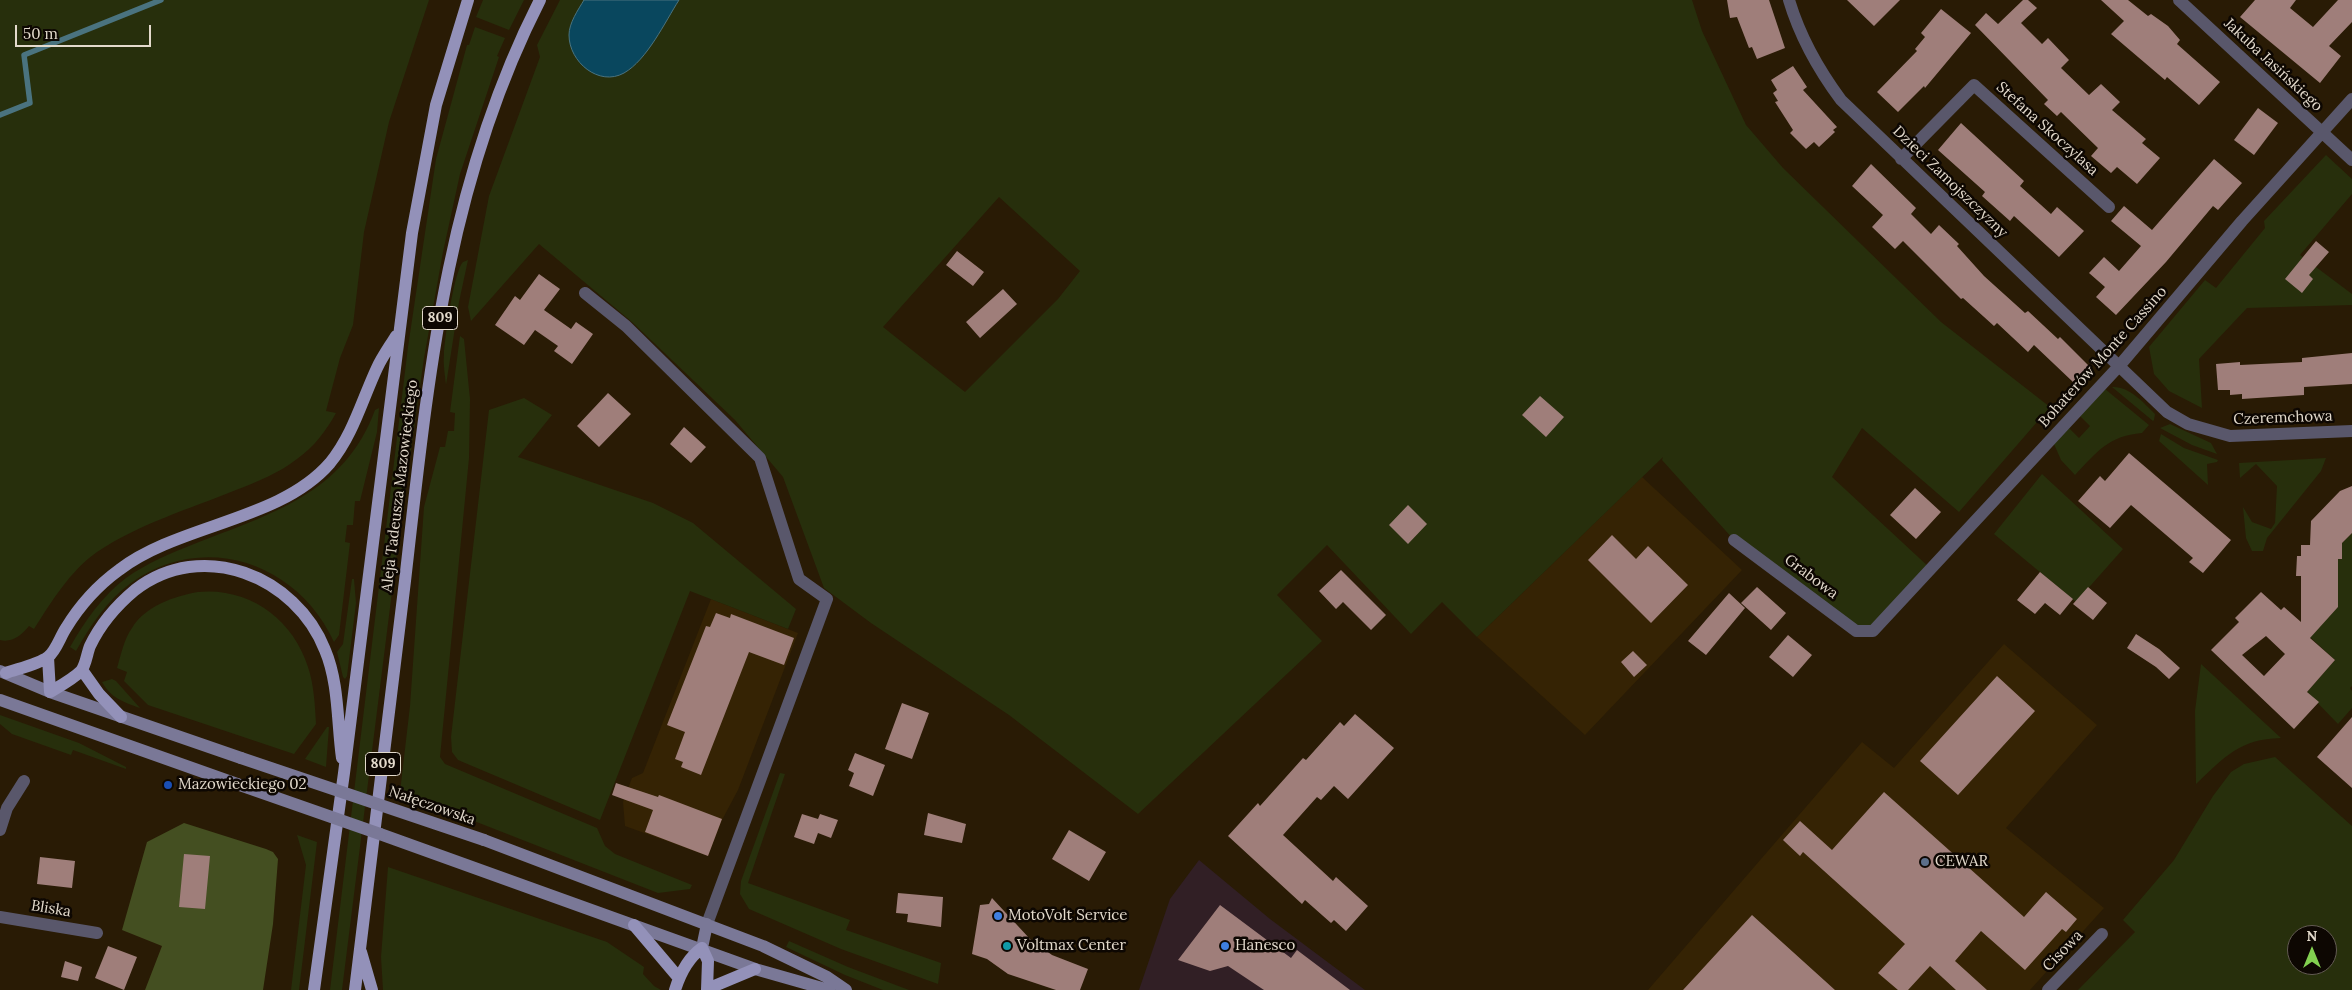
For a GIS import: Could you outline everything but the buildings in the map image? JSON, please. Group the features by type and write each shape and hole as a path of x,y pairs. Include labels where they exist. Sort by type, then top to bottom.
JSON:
{"main road":[{"name":"Aleja Tadeusza Mazowieckiego","path":"314,990 344,773 399,332 429,138 468,0"},
{"name":"Aleja Tadeusza Mazowieckiego","path":"355,990 432,363 452,249 464,198 485,130 510,62 540,0"},
{"path":"41,714 50,692 48,657 78,610 104,582 120,568 156,548 284,497 315,478 331,462 348,434 363,405 377,368 399,332"},
{"path":"50,692 82,670 90,645 103,624 117,607 136,590 155,578 190,567 208,566 250,574 268,582 294,601 320,636 334,686 344,773"},
{"path":"3,672 48,657"},
{"path":"82,670 99,694 121,717"},
{"name":"Nałęczowska","path":"3,672 50,692 121,717 484,840 707,924 763,946 827,977 846,990"},
{"path":"0,700 702,948 755,969 829,990"},
{"path":"675,990 678,977 692,957 702,948 707,924"},
{"path":"634,925 678,977"},
{"path":"360,947 372,990"},
{"path":"702,948 708,961 707,990 755,969"}],"street":[{"name":"Dzieci Zamojszczyzny","path":"1789,0 1798,28 1814,60 1841,100 2120,365"},
{"name":"Jakuba Jasińskiego","path":"2179,0 2352,160"},
{"name":"Stefana Skoczylasa","path":"1901,158 1974,85 2108,207"},
{"name":"Bohaterów Monte Cassino","path":"1873,631 2120,365 2242,222 2352,99"},
{"path":"585,294 626,326 760,458 799,579 828,599 707,924"},
{"name":"Czeremchowa","path":"2120,365 2167,412 2188,424 2205,430 2230,436 2352,431"},
{"name":"Grabowa","path":"1734,540 1856,631 1873,631"},
{"path":"0,830 7,808 24,781"},
{"name":"Bliska","path":"0,918 97,932"},
{"name":"Cisowa","path":"2048,990 2102,934"}],"shaded area":[{"path":"1642,477 1742,570 1585,735 1477,637"},
{"path":"711,599 798,633 738,790 722,820 708,856 625,826 623,802 632,778 643,773"},
{"path":"2004,644 2097,725 2006,828 2104,908 2030,990 1648,990 1862,742 1894,768"},
{"path":"1199,860 1270,919 1365,990 1139,990 1170,899"}],"green space":[{"path":"0,0 429,0 389,122 364,232 353,325 340,358 326,411 336,413 328,426 309,449 275,473 252,484 147,525 97,552 70,577 34,629 29,626 16,638 4,641 0,640"},
{"path":"483,0 524,0 509,30 476,17"},
{"path":"560,0 1692,0 1702,31 1746,125 1783,168 1941,322 2050,407 1959,512 1862,428 1832,477 1931,569 1873,631 1853,628 1734,540 1662,460 1663,457 1477,637 1442,602 1411,634 1327,545 1277,595 1322,641 1138,814 1009,715 871,623 824,588 783,477 735,420 632,322 539,244 471,321 468,307 489,196 540,57 537,45","holes":["999,197 1080,271 1058,299 965,392 883,327"]},
{"path":"475,27 505,38 497,56 499,57 460,174 443,252 424,358 399,536 342,990 330,990 408,347 436,159 467,45 469,45"},
{"path":"2326,155 2352,179 2352,194 2300,255 2352,294 2352,305 2247,308 2199,359 2202,408 2169,391 2154,374 2149,347 2205,280 2216,288 2265,228 2264,221"},
{"path":"468,260 459,302 446,385 444,358 451,305 456,278 463,262"},
{"path":"460,336 464,339 470,399 469,458 440,757 445,764 597,828 605,846 615,854 692,885 690,889 658,893 400,792 410,706 424,507 440,447 445,447 448,431 454,431 455,413 450,412"},
{"path":"2112,387 2118,387 2130,392 2155,414 2154,420 2153,421"},
{"path":"2105,389 2149,425 2142,433 2120,438 2104,447 2075,475 2061,460 2054,444 2067,426 2079,438 2090,426 2078,414"},
{"path":"524,398 552,415 518,457 653,503 693,523 796,609 788,629 690,591 600,820 458,760 452,752 451,737 489,410"},
{"path":"379,408 377,432 360,501 355,501 353,525 347,525 345,542 350,543 339,635 334,642 318,615 297,592 273,575 246,563 218,558 188,559 159,567 131,583 114,597 100,614 76,651 70,647 88,618 117,585 126,578 151,563 185,547 276,511 324,481 344,462 361,439 375,410"},
{"path":"2170,424 2211,443 2217,454 2192,445 2160,428"},
{"path":"2161,434 2184,448 2218,460 2217,462 2207,464 2208,485 2159,441"},
{"path":"2326,458 2321,471 2267,538 2263,551 2252,551 2246,538 2243,507 2252,522 2271,529 2275,523 2277,486 2256,464 2240,478 2239,463"},
{"path":"2042,474 2123,549 2076,602 1994,534"},
{"path":"2352,533 2352,686 2350,688 2352,691 2352,708 2338,724 2307,692 2335,660 2310,637 2338,607 2338,569 2333,559 2342,559 2342,543"},
{"path":"352,579 354,579 356,603 347,676 345,679 337,652 343,644"},
{"path":"198,592 217,592 235,595 251,601 280,621 292,634 301,650 312,681 316,724 294,754 148,705 124,681 127,672 117,668 127,637 138,620 161,603"},
{"path":"2201,664 2281,738 2266,739 2243,746 2225,758 2196,784 2195,711"},
{"path":"112,679 140,708 113,696 109,692 102,682"},
{"path":"0,715 79,743 126,767 126,769 73,750 71,755 12,734 0,724"},
{"path":"327,727 329,727 326,767 305,759"},
{"path":"2275,757 2352,826 2352,990 2078,990 2135,932 2123,920 2174,860 2213,796 2231,772 2244,764"},
{"path":"780,773 785,774 748,883 850,920 846,930 941,963 938,984 841,949 749,909 740,894 741,881"},
{"path":"184,823 266,849 273,852 278,859 273,924 263,990 145,990 162,946 122,930 147,842"},
{"path":"297,835 317,842 299,990 291,990 306,865"},
{"path":"388,867 607,942 644,967 643,974 654,986 661,990 383,990 381,957"},
{"path":"789,941 848,967 909,990 883,990 845,975 786,947"}],"water":[{"path":"584,0 679,0 655,40 640,59 624,73 605,77 587,69 580,63 570,45 570,26"}],"waterway":[{"path":"0,115 30,103 24,55 161,0"}],"place":[{"name":"Mazowieckiego 02","path":"168,785"},
{"name":"CEWAR","path":"1925,862"},
{"name":"MotoVolt Service","path":"998,916"},
{"name":"Voltmax Center","path":"1007,946"},
{"name":"Hanesco","path":"1225,946"}]}
